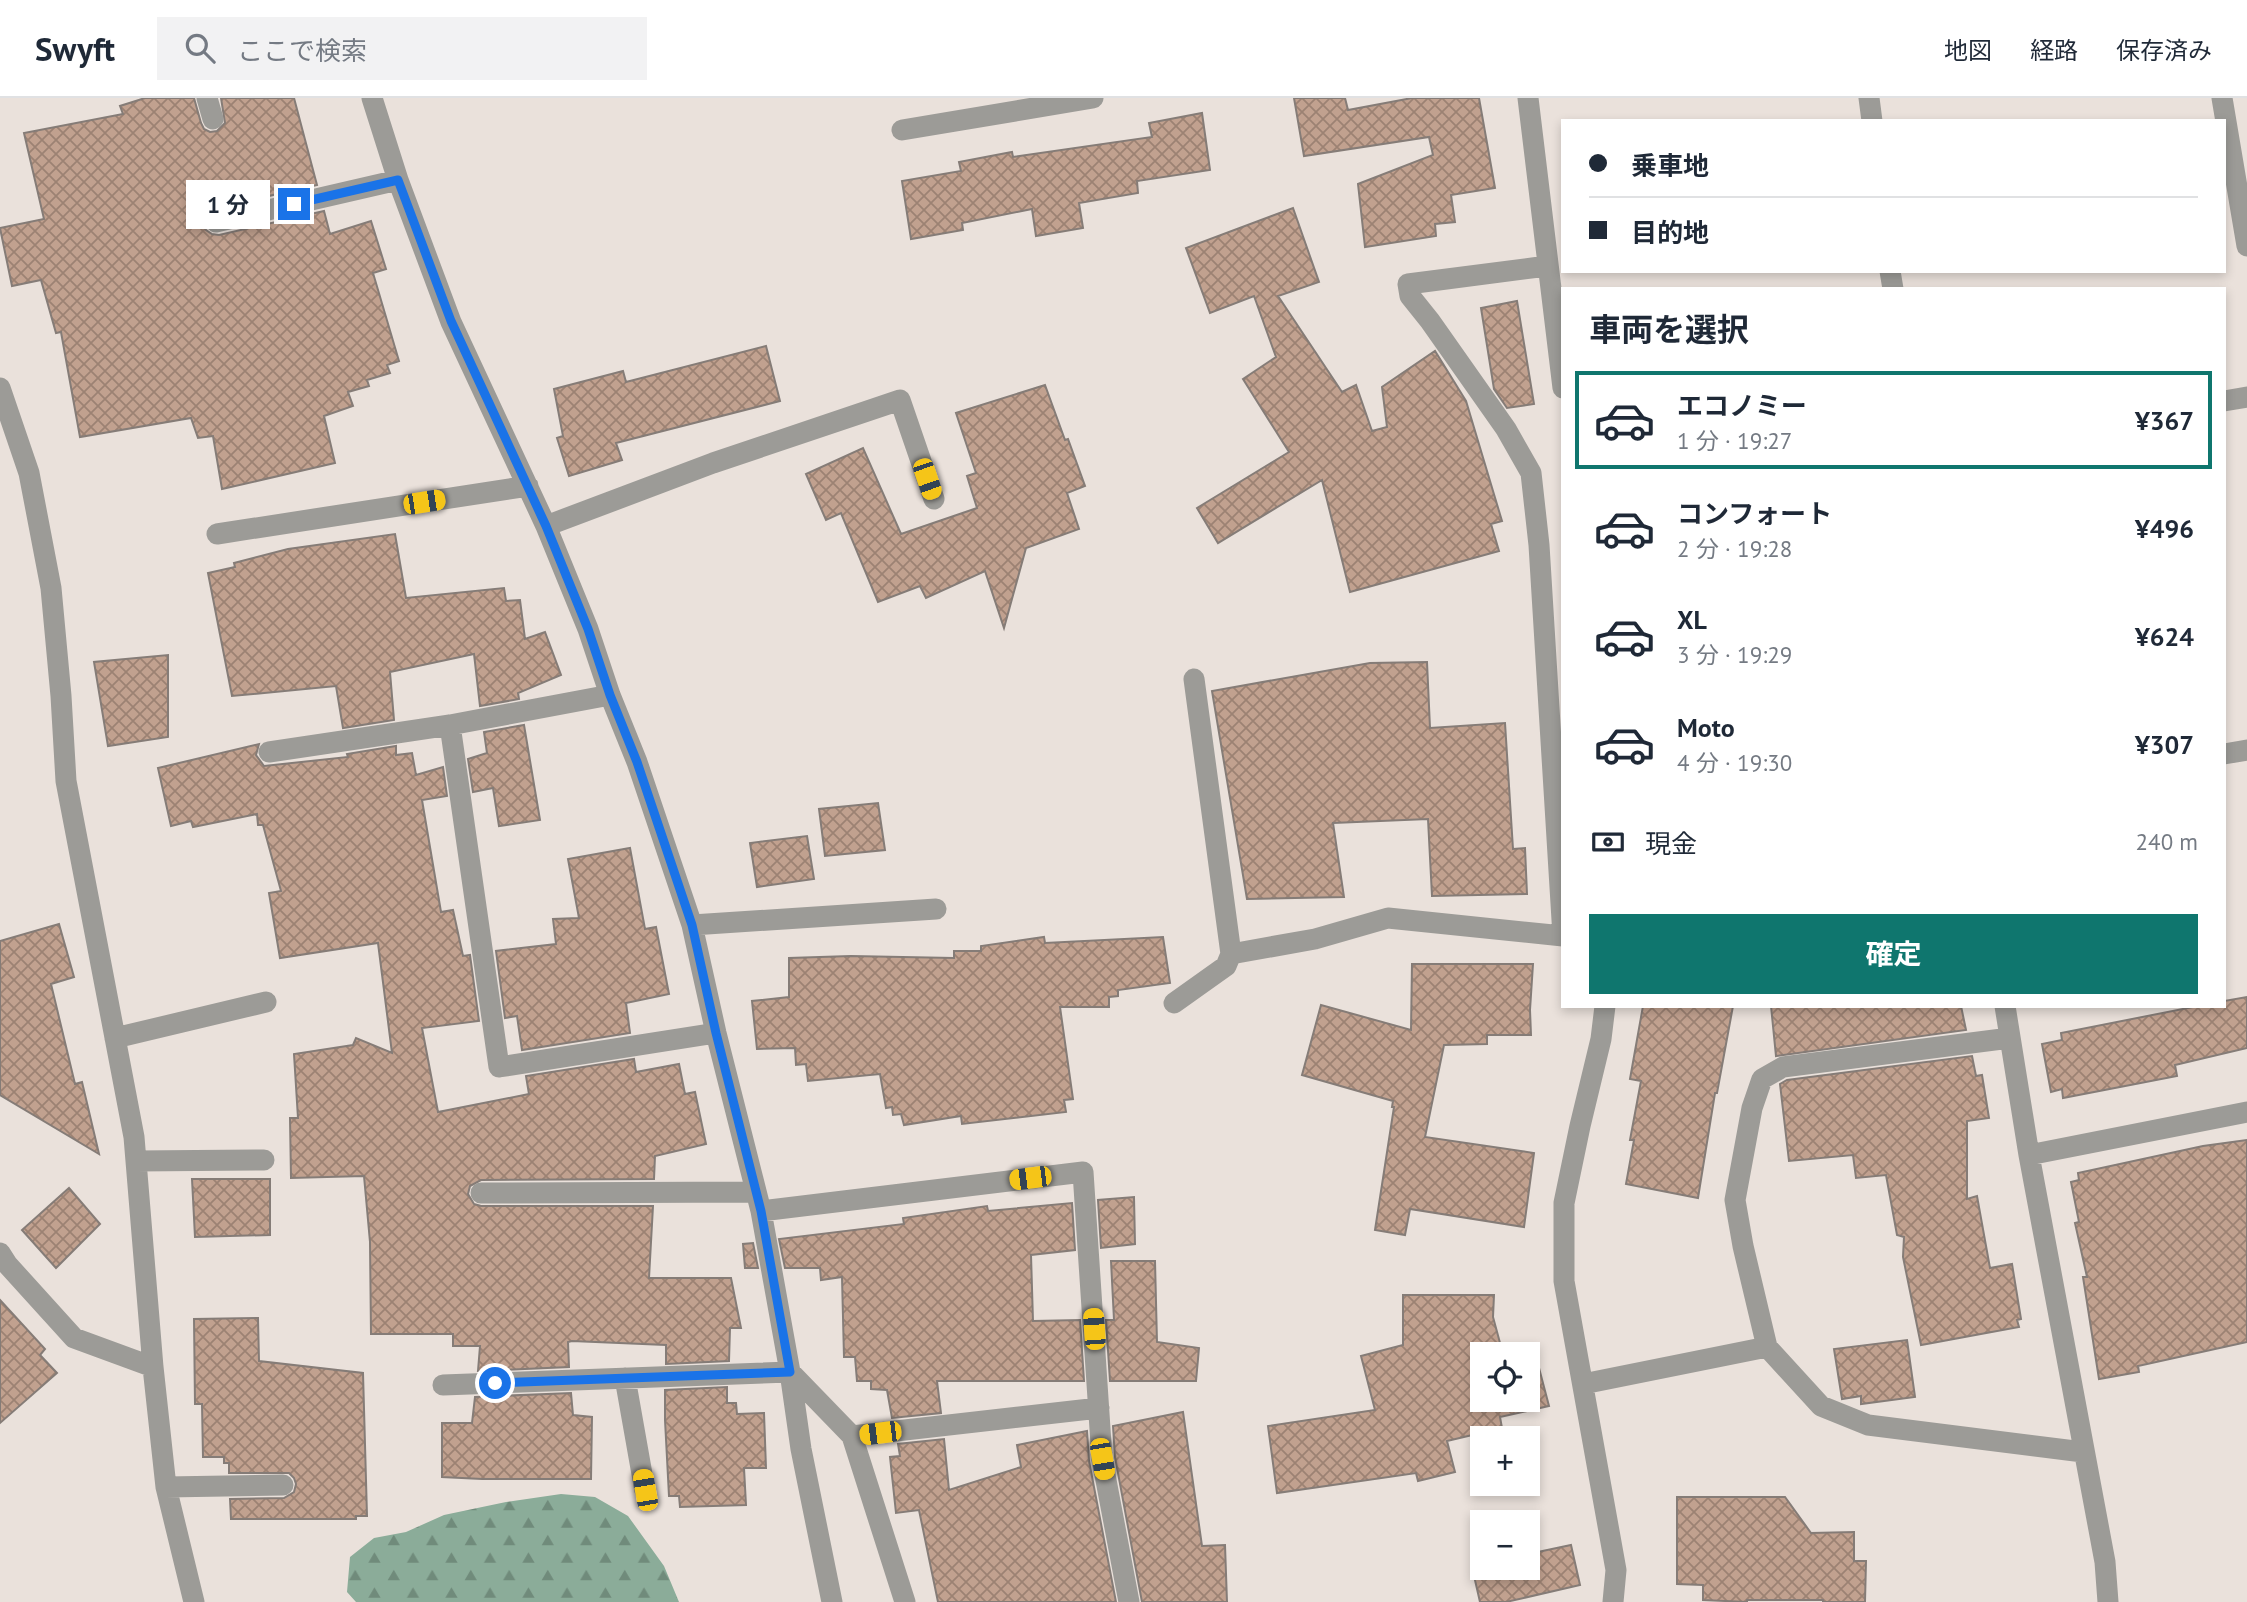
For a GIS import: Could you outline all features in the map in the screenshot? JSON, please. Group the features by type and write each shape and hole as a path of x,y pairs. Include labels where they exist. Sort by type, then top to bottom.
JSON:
{"street":[{"path":"207,98 213,119"},
{"path":"372,98 398,180 451,321 546,526 588,629 610,695 637,762 692,925 716,1033 759,1201 801,1449 832,1602"},
{"path":"902,130 1093,98"},
{"path":"1528,98 1561,373"},
{"path":"1869,98 1872,119"},
{"path":"2222,98 2226,119"},
{"path":"2226,122 2247,246"},
{"path":"216,222 398,180"},
{"path":"1547,266 1408,284 1410,296 1506,429 1531,473 1539,545 1561,903"},
{"path":"0,388 29,473 51,588 66,781 134,1137 166,1488 194,1602"},
{"path":"2226,401 2247,397"},
{"path":"546,526 713,463 900,400 934,499"},
{"path":"218,534 528,486"},
{"path":"1174,1003 1226,966 1231,954 1194,679"},
{"path":"270,752 450,725 610,695"},
{"path":"450,725 499,1067 716,1033"},
{"path":"2226,754 2247,750"},
{"path":"692,925 936,909"},
{"path":"1231,954 1315,939 1388,918 1561,936"},
{"path":"115,1038 266,1002"},
{"path":"1605,1008 1601,1039 1564,1203 1564,1281 1616,1570 1613,1602"},
{"path":"2005,1008 2029,1155 2105,1562 2108,1602"},
{"path":"2010,1038 1783,1067 1762,1079 1752,1108 1735,1200 1743,1246 1767,1347 1821,1406 1868,1425 2083,1452"},
{"path":"2029,1155 2247,1112"},
{"path":"136,1161 264,1160"},
{"path":"481,1193 759,1201 1083,1172 1102,1459 1129,1602"},
{"path":"0,1253 74,1338 153,1367"},
{"path":"1583,1384 1767,1347"},
{"path":"443,1385 790,1372 852,1436 905,1602"},
{"path":"625,1378 645,1490"},
{"path":"852,1436 1099,1408"},
{"path":"166,1488 283,1485"}],"green space":[{"path":"561,1494 595,1497 628,1516 664,1566 679,1602 356,1602 347,1592 350,1557 374,1538 406,1532 444,1515"}],"building":[{"path":"145,98 194,98 201,123 204,129 210,132 217,131 225,123 221,98 294,98 317,185 212,209 207,213 203,224 212,234 219,235 324,211 330,234 371,221 386,269 373,273 399,361 387,365 390,373 367,380 369,386 348,392 353,406 324,416 335,463 222,489 213,436 198,438 191,418 80,437 61,332 56,333 41,280 12,286 0,228 44,219 24,133 123,114 120,106"},
{"path":"1294,98 1345,98 1348,110 1412,98 1479,98 1495,188 1451,195 1455,222 1435,224 1436,236 1365,247 1358,184 1433,155 1429,137 1304,156"},
{"path":"1202,113 1210,170 1137,181 1138,193 1079,203 1083,228 1036,236 1032,209 962,223 963,230 911,239 902,181 961,171 959,162 1012,152 1013,157 1152,137 1149,123"},
{"path":"1293,208 1319,282 1278,296 1342,392 1356,385 1372,431 1387,427 1382,387 1435,351 1466,401 1502,521 1491,524 1499,551 1350,592 1322,480 1218,543 1197,508 1289,452 1243,379 1276,357 1254,296 1210,313 1186,248"},
{"path":"1517,301 1534,404 1507,408 1494,389 1481,308"},
{"path":"766,346 780,401 616,443 622,460 569,476 557,438 563,436 554,389 623,371 626,382"},
{"path":"1045,385 1085,486 1067,493 1079,529 1026,548 1004,628 985,571 926,598 920,586 878,602 841,513 826,520 806,474 863,448 901,534 977,508 967,476 976,473 956,413"},
{"path":"395,534 406,598 504,588 506,601 520,600 525,639 545,632 561,675 518,693 519,699 480,706 474,654 390,672 394,720 343,728 336,686 232,696 208,573 235,567 234,563 288,549"},
{"path":"168,655 168,737 108,746 94,662"},
{"path":"1427,662 1430,728 1505,723 1513,849 1525,848 1527,894 1432,896 1428,819 1333,823 1344,897 1247,899 1212,691 1370,663"},
{"path":"524,725 540,820 499,826 493,788 473,792 468,759 487,753 484,732"},
{"path":"259,744 256,755 264,766 348,757 347,754 396,746 396,755 412,753 416,775 443,767 447,796 422,800 441,912 453,910 463,956 470,955 479,1021 422,1028 438,1112 529,1094 526,1076 634,1059 636,1072 679,1064 685,1094 695,1092 706,1144 655,1156 654,1179 481,1180 470,1186 468,1194 474,1204 481,1206 653,1206 649,1278 731,1278 741,1328 730,1328 729,1361 666,1364 666,1345 572,1341 568,1342 569,1367 478,1371 480,1346 453,1346 453,1334 371,1334 370,1242 364,1176 291,1178 290,1118 298,1118 294,1054 353,1045 356,1038 392,1053 378,943 280,958 269,893 281,891 263,825 258,825 257,814 193,827 191,821 171,826 158,768"},
{"path":"878,803 885,850 825,856 819,809"},
{"path":"807,836 814,879 757,887 750,843"},
{"path":"630,848 645,929 656,927 669,994 626,1003 630,1033 522,1050 517,1016 505,1018 496,951 556,944 553,919 579,918 568,859"},
{"path":"59,924 74,977 51,984 75,1084 82,1082 99,1154 0,1095 0,941"},
{"path":"1044,937 1045,943 1163,937 1170,983 1118,990 1118,996 1109,997 1109,1007 1060,1007 1073,1099 1064,1100 1066,1112 962,1124 961,1116 904,1125 901,1114 893,1115 892,1107 886,1108 880,1074 808,1081 806,1064 796,1065 795,1048 757,1049 752,1001 789,997 789,958 954,958 954,951 981,951 981,946"},
{"path":"1412,964 1533,964 1531,1035 1487,1035 1487,1044 1444,1045 1425,1137 1534,1153 1524,1227 1410,1209 1405,1235 1375,1230 1393,1101 1302,1075 1321,1005 1411,1030"},
{"path":"2247,997 2247,1048 2175,1065 2177,1076 2063,1098 2062,1089 2051,1092 2042,1044 2062,1040 2061,1033 2188,1008 2226,1008 2226,1001"},
{"path":"1643,1008 1733,1008 1715,1093 1698,1198 1626,1184 1634,1140 1630,1140 1641,1081 1630,1079"},
{"path":"1771,1008 1961,1008 1966,1030 1776,1056"},
{"path":"1972,1056 1976,1076 1982,1075 1989,1118 1967,1121 1967,1199 1977,1196 1990,1268 2012,1264 2021,1319 2017,1320 2019,1327 1921,1345 1903,1257 1904,1237 1897,1235 1886,1175 1856,1178 1853,1155 1789,1161 1780,1084 1787,1080"},
{"path":"2247,1140 2247,1342 2138,1366 2139,1372 2099,1379 2083,1277 2087,1277 2075,1223 2079,1222 2071,1182 2079,1180 2078,1173 2203,1146"},
{"path":"192,1179 270,1179 270,1235 195,1237"},
{"path":"69,1188 100,1224 56,1268 22,1230"},
{"path":"1134,1197 1135,1244 1101,1248 1098,1200"},
{"path":"1072,1203 1075,1250 1031,1255 1033,1321 1080,1320 1084,1381 937,1381 941,1413 892,1418 887,1390 871,1389 871,1381 857,1381 855,1357 844,1357 842,1277 821,1280 820,1268 785,1268 779,1239 904,1224 903,1218 987,1206 988,1211"},
{"path":"753,1243 758,1268 745,1268 743,1244"},
{"path":"1111,1261 1155,1261 1157,1342 1199,1348 1196,1381 1110,1381 1106,1320 1114,1320"},
{"path":"1403,1295 1494,1295 1493,1317 1500,1342 1470,1342 1470,1412 1522,1412 1500,1417 1502,1426 1470,1426 1470,1436 1447,1441 1455,1472 1418,1481 1416,1473 1277,1493 1268,1426 1375,1410 1361,1356 1403,1345"},
{"path":"0,1300 45,1349 40,1355 57,1373 0,1423"},
{"path":"258,1318 259,1361 363,1373 367,1516 356,1516 356,1519 231,1519 230,1499 284,1498 294,1492 296,1484 289,1473 229,1473 229,1463 224,1463 224,1457 203,1457 202,1404 195,1404 194,1319"},
{"path":"1907,1340 1915,1397 1861,1404 1861,1396 1842,1399 1834,1349"},
{"path":"1540,1372 1549,1406 1540,1408"},
{"path":"727,1387 727,1403 736,1403 737,1414 764,1413 766,1468 744,1468 746,1505 680,1507 679,1496 669,1496 665,1390"},
{"path":"571,1393 573,1415 592,1417 591,1479 442,1477 442,1423 472,1423 475,1397"},
{"path":"1183,1412 1202,1546 1225,1545 1227,1602 1142,1602 1115,1457 1113,1426"},
{"path":"1087,1431 1089,1461 1116,1602 938,1602 919,1510 896,1513 890,1457 900,1456 898,1444 944,1439 949,1490 1021,1467 1017,1445"},
{"path":"1677,1497 1785,1497 1811,1533 1854,1532 1854,1561 1866,1561 1865,1602 1703,1600 1703,1585 1677,1584"},
{"path":"1571,1545 1580,1585 1506,1602 1480,1602 1475,1580 1540,1580 1540,1551"}],"route":[{"path":"294,204 398,180 451,321 546,526 588,629 610,695 637,762 692,925 761,1211 790,1372 495,1383"}]}
